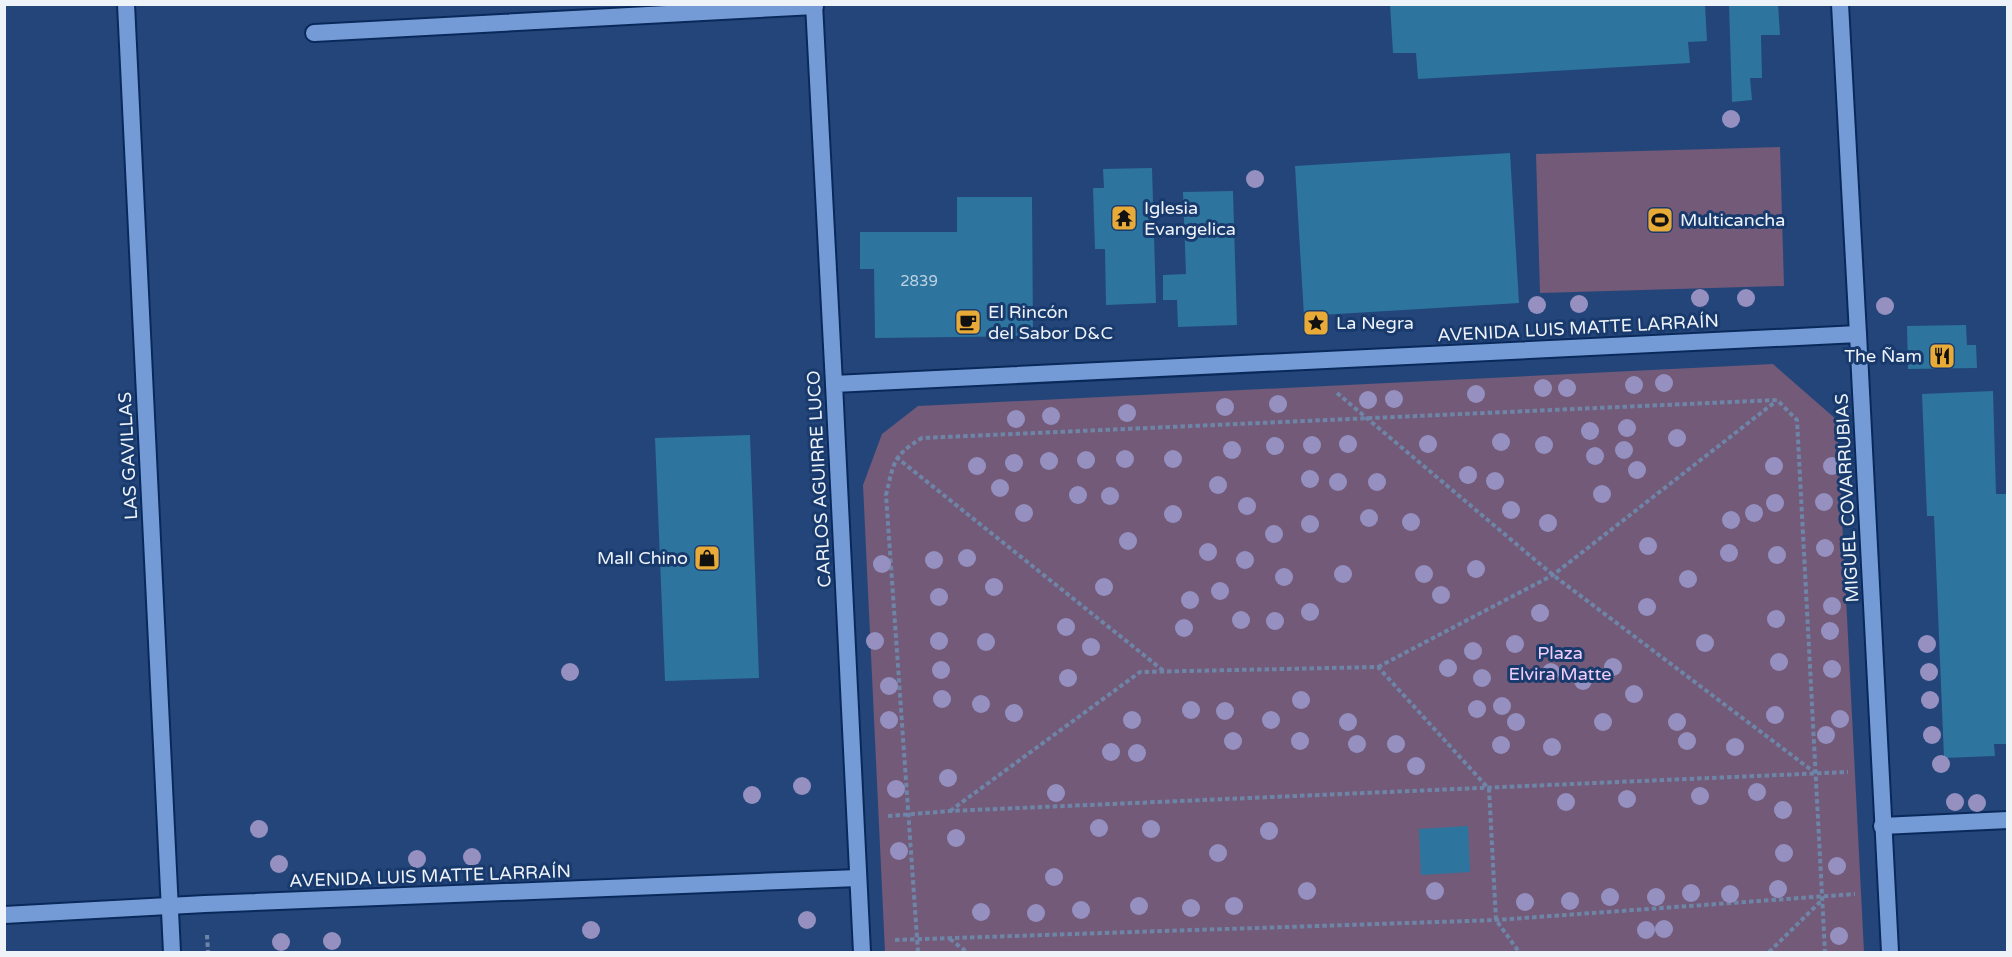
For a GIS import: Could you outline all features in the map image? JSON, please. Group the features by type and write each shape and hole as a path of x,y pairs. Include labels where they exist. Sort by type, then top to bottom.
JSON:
{"street":[{"name":"LAS GAVILLAS","path":"126,4 172,952"},
{"name":"MIGUEL COVARRUBIAS","path":"1840,4 1890,952"},
{"path":"314,33 814,5"},
{"name":"CARLOS AGUIRRE LUCO","path":"814,5 862,946"},
{"name":"AVENIDA LUIS MATTE LARRAÍN","path":"834,384 1858,334"},
{"path":"1882,826 2007,820"},
{"name":"AVENIDA LUIS MATTE LARRAÍN","path":"4,915 170,906 858,878"}],"path":[{"path":"1329,386 1552,575 1814,772"},
{"path":"950,811 1140,672 1378,667 1552,575 1777,400"},
{"path":"918,952 906,816 886,495 896,457 922,438 1777,400 1797,420 1825,952"},
{"path":"896,457 1165,672"},
{"path":"1378,667 1489,789 1496,920 1519,952"},
{"path":"856,817 1882,770"},
{"path":"862,946 917,939 1496,920 1823,898 1886,891"},
{"path":"1769,952 1823,898"},
{"path":"949,938 967,952"}],"green space":[{"name":"Multicancha","path":"1780,147 1784,286 1540,293 1536,154"},
{"name":"Plaza Elvira Matte","path":"1773,364 1837,420 1864,952 885,952 863,485 882,434 918,406"}],"building":[{"path":"1390,4 1705,4 1707,41 1688,42 1690,63 1418,79 1416,53 1393,53"},
{"path":"1729,4 1778,4 1780,35 1761,35 1762,78 1750,78 1752,100 1732,102"},
{"path":"1510,153 1519,303 1304,316 1295,166"},
{"name":"Iglesia Evangelica","path":"1152,168 1156,303 1106,305 1105,249 1095,249 1093,188 1104,188 1103,169"},
{"path":"1233,191 1237,325 1178,327 1177,300 1163,300 1163,275 1186,274 1183,192"},
{"path":"957,197 1032,197 1033,336 875,338 874,269 860,269 860,232 957,232"},
{"name":"The Ñam","path":"1966,325 1967,345 1976,345 1977,368 1908,369 1907,326"},
{"path":"1993,391 1996,494 2008,494 2008,744 1994,744 1995,756 1944,758 1934,516 1927,516 1922,394"},
{"name":"Mall Chino","path":"750,435 759,678 665,681 655,438"},
{"path":"1468,826 1470,872 1421,875 1419,829"}],"place":[{"name":"Iglesia Evangelica","path":"1124,218"},
{"name":"Multicancha","path":"1660,220"},
{"name":"El Rincón del Sabor D&C","path":"968,322"},
{"name":"La Negra","path":"1316,323"},
{"name":"The Ñam","path":"1942,356"},
{"name":"Mall Chino","path":"707,558"}]}
